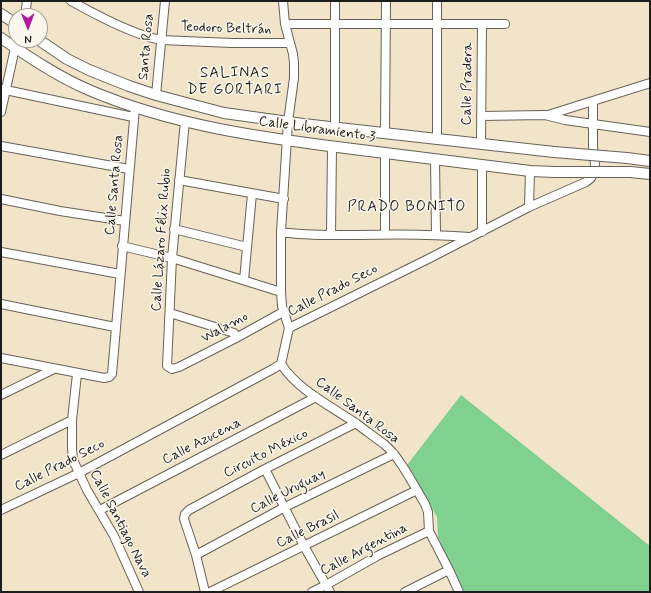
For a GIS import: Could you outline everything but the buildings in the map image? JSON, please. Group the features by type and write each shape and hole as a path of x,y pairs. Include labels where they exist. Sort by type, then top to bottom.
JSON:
{"street":[{"name":"Teodoro Beltrán","path":"71,1 95,14 150,38 161,40 232,43 290,43"},
{"name":"Santa Rosa","path":"156,95 165,1"},
{"path":"283,1 285,24 293,54 294,78 288,122 281,232 280,292 289,328"},
{"path":"335,1 335,127"},
{"path":"385,132 386,1"},
{"path":"437,1 437,138"},
{"path":"285,24 505,24"},
{"name":"Calle Pradera","path":"480,143 482,24"},
{"name":"Calle Libramiento 3","path":"48,46 89,70 156,95 224,112 288,122 554,152 650,161"},
{"path":"1,112 3,90 15,48"},
{"name":"Calle Libramiento 3","path":"15,48 68,80 134,113 185,121 230,132 287,141 530,171 630,172 650,174"},
{"path":"545,115 650,84"},
{"path":"3,90 134,113"},
{"name":"Calle Prado Seco","path":"1,510 79,472 281,364 289,328 529,207 586,182 591,178 595,165 592,147 593,102"},
{"name":"Calle Santa Rosa","path":"77,374 110,378 112,374 134,113"},
{"path":"481,116 545,115 650,132"},
{"name":"Calle Lázaro Félix Rubio","path":"179,367 172,369 167,366 174,229 185,121"},
{"path":"1,146 129,169"},
{"path":"331,235 332,146"},
{"path":"385,153 385,234"},
{"path":"435,159 436,234"},
{"path":"482,165 482,232"},
{"path":"529,207 530,171"},
{"path":"179,180 284,199"},
{"path":"244,280 252,194"},
{"path":"1,199 60,211 125,221"},
{"path":"174,229 247,247"},
{"path":"281,232 293,234 331,235 436,234 472,237"},
{"path":"122,246 172,258 280,292"},
{"path":"1,252 120,274"},
{"path":"1,304 115,327"},
{"name":"Walamo","path":"179,367 284,312"},
{"path":"170,313 234,333 236,338"},
{"path":"1,358 77,374"},
{"name":"Calle Santa Rosa","path":"281,364 288,374 316,397 356,423 394,454 417,490 428,512 429,531 459,592"},
{"path":"1,395 54,369"},
{"name":"Calle Santiago Nava","path":"77,374 72,420 73,460 87,490 114,536 139,592"},
{"name":"Calle Azucena","path":"100,510 316,397"},
{"path":"1,455 72,420"},
{"name":"Circuito México","path":"196,555 184,519 185,514 189,510 265,469 356,423"},
{"name":"Calle Uruguay","path":"196,555 284,507 394,454"},
{"path":"265,469 304,546 328,589"},
{"name":"Calle Brasil","path":"210,592 417,490"},
{"name":"Calle Argentina","path":"312,592 328,589 379,555 429,531"},
{"path":"196,555 205,592"},
{"path":"405,592 421,588 449,570"}],"green space":[{"path":"461,395 650,546 650,592 463,592 438,537 437,517 407,465"}],"district":[{"name":"SALINAS DE GORTARI","path":"235,82"},
{"name":"PRADO BONITO","path":"407,208"}]}
